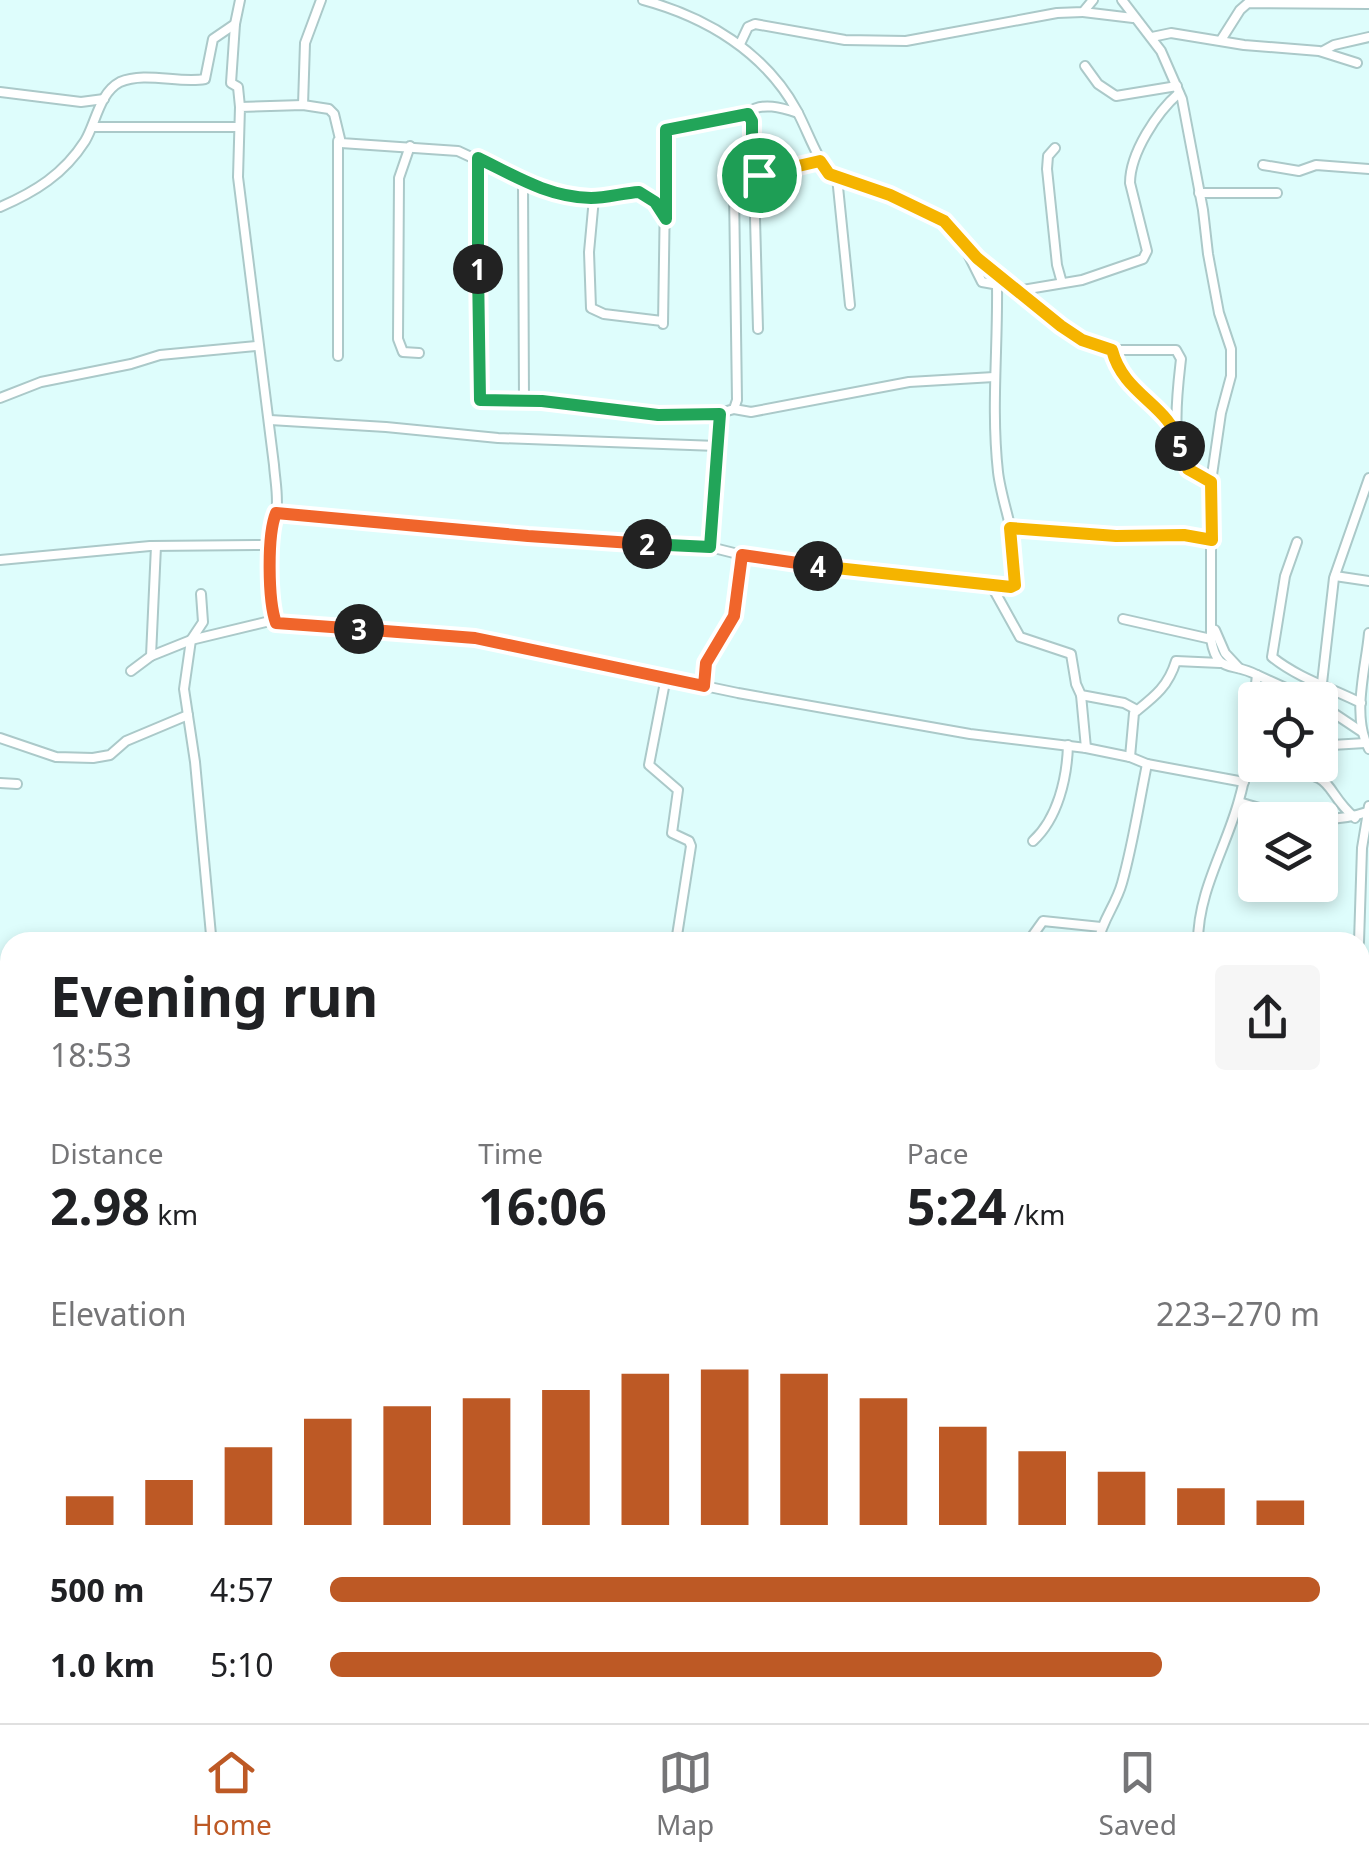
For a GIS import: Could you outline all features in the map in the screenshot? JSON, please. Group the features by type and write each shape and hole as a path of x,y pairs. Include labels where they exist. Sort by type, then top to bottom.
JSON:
{"street":[{"path":"240,0 231,83 238,87 238,177 257,346 270,420 276,513 272,525 274,620"},
{"path":"303,105 306,37 320,0"},
{"path":"643,0 709,26 740,44 780,85 829,174 934,215 1012,287 1082,340 1112,350 1170,348 1178,352 1176,427 1188,469 1211,482"},
{"path":"1083,12 1093,0"},
{"path":"1122,0 1162,51 1178,90 1232,358 1211,482 1211,638 1220,663"},
{"path":"1221,40 1241,3 1368,5"},
{"path":"740,44 748,27 755,24 846,40 906,41 1057,13 1133,18"},
{"path":"0,207 34,192 56,175 83,144 110,89 124,81 204,80 209,72 213,38 235,24"},
{"path":"1152,37 1170,33 1324,51 1357,64"},
{"path":"1324,51 1369,37"},
{"path":"1085,66 1102,87 1118,96 1178,90"},
{"path":"963,242 982,282 1012,287 1062,283 1143,259 1147,254 1130,172 1150,126 1178,90"},
{"path":"0,92 81,102 104,98"},
{"path":"240,106 303,105 333,111 338,141 338,356"},
{"path":"594,198 590,304 594,311 662,320 663,324 666,130 748,114 764,106 798,113"},
{"path":"748,114 752,121 758,328"},
{"path":"93,126 237,127"},
{"path":"338,141 450,150 478,158 542,190 594,198 639,192 655,202 666,219"},
{"path":"410,146 399,178 398,339 403,352 420,353"},
{"path":"1055,148 1047,160 1062,283"},
{"path":"478,158 481,400 542,401 658,415 720,414 734,409 752,412 909,382 994,376"},
{"path":"734,409 738,400 733,196 736,188 753,178 820,161"},
{"path":"1262,165 1299,171 1316,165 1369,170"},
{"path":"836,177 850,306"},
{"path":"523,182 524,402"},
{"path":"1199,193 1277,194"},
{"path":"276,513 528,536 710,547 860,572 1015,585 1010,528 998,470 994,376 997,285"},
{"path":"0,398 41,382 160,355 257,346"},
{"path":"1112,350 1116,366 1132,388 1176,427"},
{"path":"710,547 720,414"},
{"path":"270,420 498,438 716,446"},
{"path":"1322,682 1335,576 1369,478"},
{"path":"1010,528 1116,536 1184,535 1212,540"},
{"path":"1297,542 1285,576 1272,656 1298,676 1319,682"},
{"path":"0,560 156,546 265,545 272,552"},
{"path":"150,656 156,546"},
{"path":"704,686 706,663 734,616 742,555"},
{"path":"1335,576 1369,581"},
{"path":"990,584 1020,637 1071,654 1081,695 1086,748"},
{"path":"201,594 203,622 191,640 184,689 210,932"},
{"path":"1123,619 1211,638"},
{"path":"131,671 150,656 191,640 274,620 285,626 475,638 704,686 970,734 1086,748 1238,781"},
{"path":"1212,623 1220,644 1239,668"},
{"path":"1338,746 1368,744 1362,732 1361,704 1369,633"},
{"path":"1130,757 1130,724 1137,710 1161,692 1176,661 1220,663 1272,682"},
{"path":"1256,675 1256,682"},
{"path":"666,677 649,765 678,790 672,834 689,841 691,846 678,932"},
{"path":"1338,692 1361,704"},
{"path":"1081,695 1124,703 1137,710"},
{"path":"0,738 56,757 93,758 110,755 124,742 188,715"},
{"path":"1338,716 1362,732"},
{"path":"1033,841 1052,820 1064,780 1068,745"},
{"path":"1100,932 1114,909 1123,880 1147,764"},
{"path":"1239,802 1244,782"},
{"path":"1323,782 1364,824"},
{"path":"0,783 17,784"},
{"path":"1199,932 1200,907 1238,805"},
{"path":"1338,817 1354,817 1368,809"},
{"path":"1359,932 1368,809"},
{"path":"1035,932 1043,921 1101,926"}],"route":[{"path":"748,114 752,121 752,176 759,175 820,161 829,174 934,215 952,228 977,258 1061,326 1082,340 1112,350 1122,376 1176,427 1188,469 1211,482 1212,540 1184,535 1116,536 1010,528 1016,576 1011,587 742,555 734,616 706,663 704,686 475,638 276,623 272,525 276,513 528,536 710,547 720,414 658,415 479,398 478,158 523,182 566,196 594,198 639,192 655,202 666,219 666,130 748,114"}]}
